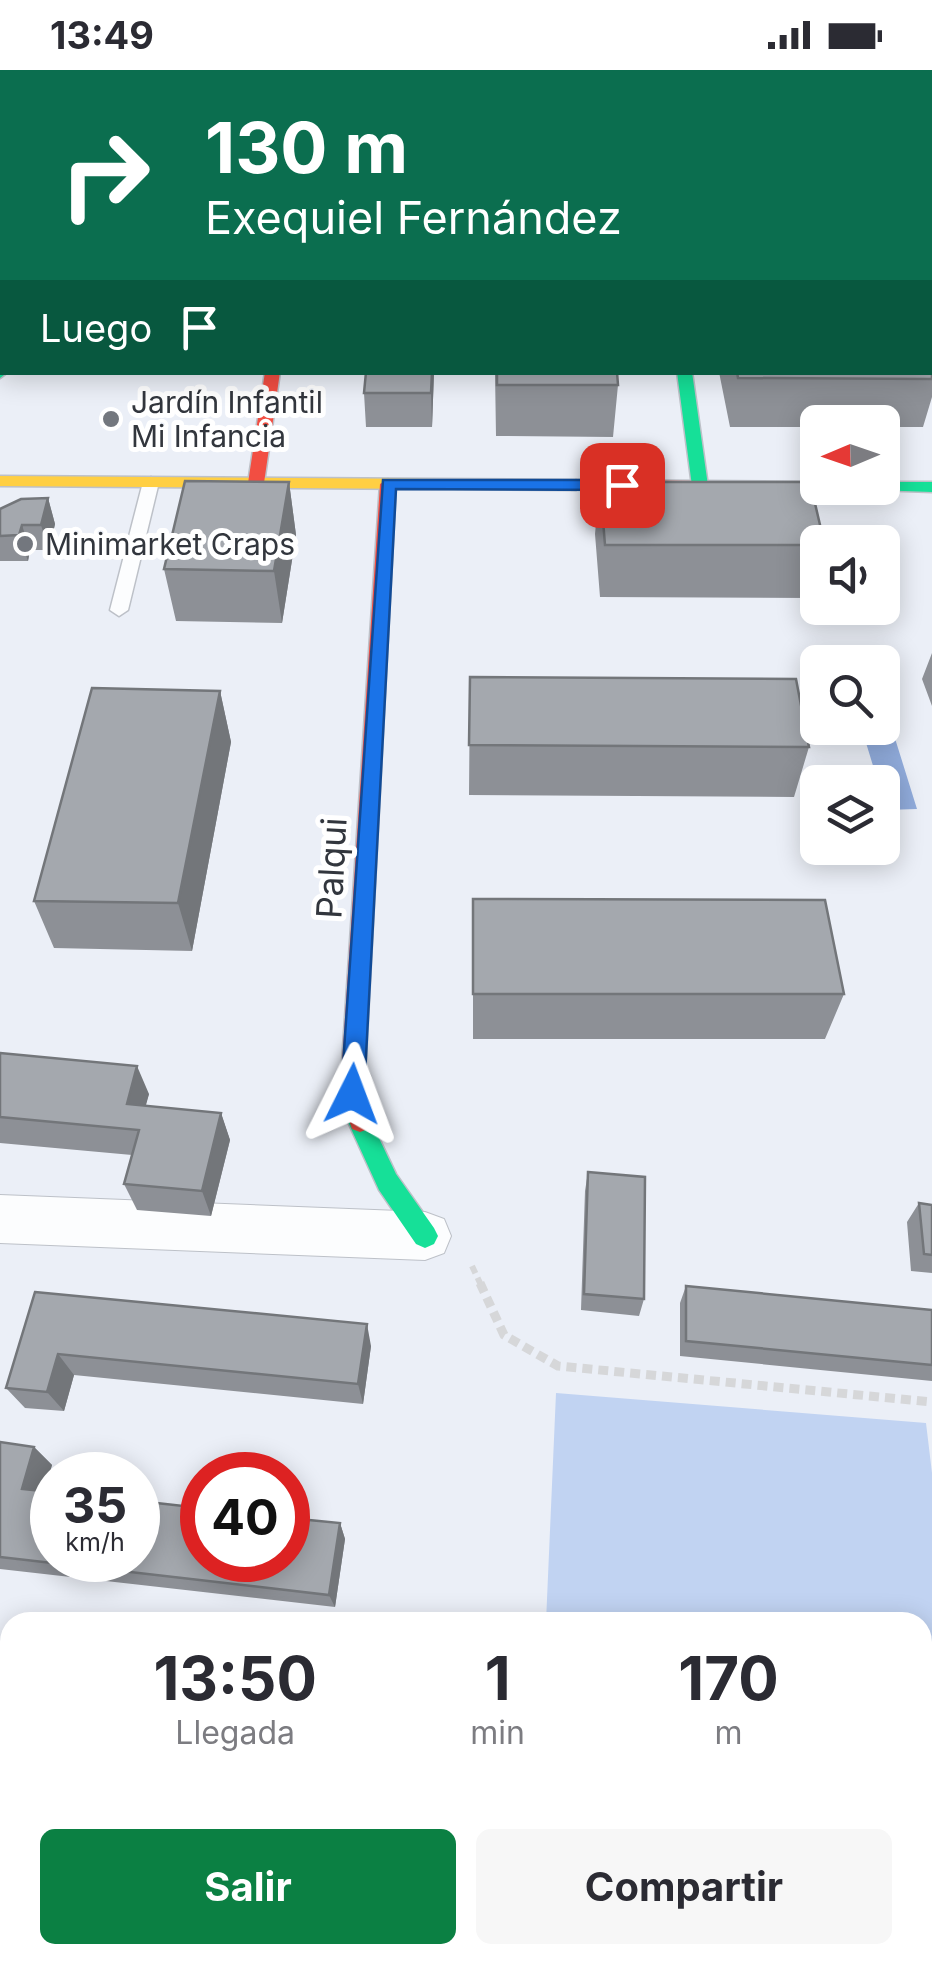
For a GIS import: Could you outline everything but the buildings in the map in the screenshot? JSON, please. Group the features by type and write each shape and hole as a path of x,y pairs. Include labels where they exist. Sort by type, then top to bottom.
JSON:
{"street":[{"path":"256,483 273,375"},
{"path":"684,375 700,486"},
{"path":"0,481 800,486"},
{"name":"Palqui","path":"388,484 352,1094 371,1156 395,1197 426,1236"},
{"path":"900,487 932,487"},
{"path":"0,1219 426,1236"}],"lane":[{"path":"119,610 151,482"}],"path":[{"path":"426,1236 464,1248 504,1334 558,1366 932,1402"}],"shaded area":[{"path":"867,745 897,745 917,809 900,810 900,765 873,765"},
{"path":"556,1393 926,1423 932,1473 932,1612 546,1612"}],"traffic: fast":[{"path":"684,375 700,486"},
{"path":"900,487 932,487"},
{"path":"360,1122 387,1182 425,1236"}],"traffic: slow":[{"path":"0,481 576,485"}],"traffic: jam":[{"path":"256,483 273,375"},
{"path":"360,1122 352,1094 388,484"},
{"path":"576,485 800,487"}],"place":[{"name":"Jardín Infantil Mi Infancia","path":"111,419"},
{"name":"Minimarket Craps","path":"25,544"}],"route":[{"path":"352,1094 388,484 622,485"}]}
